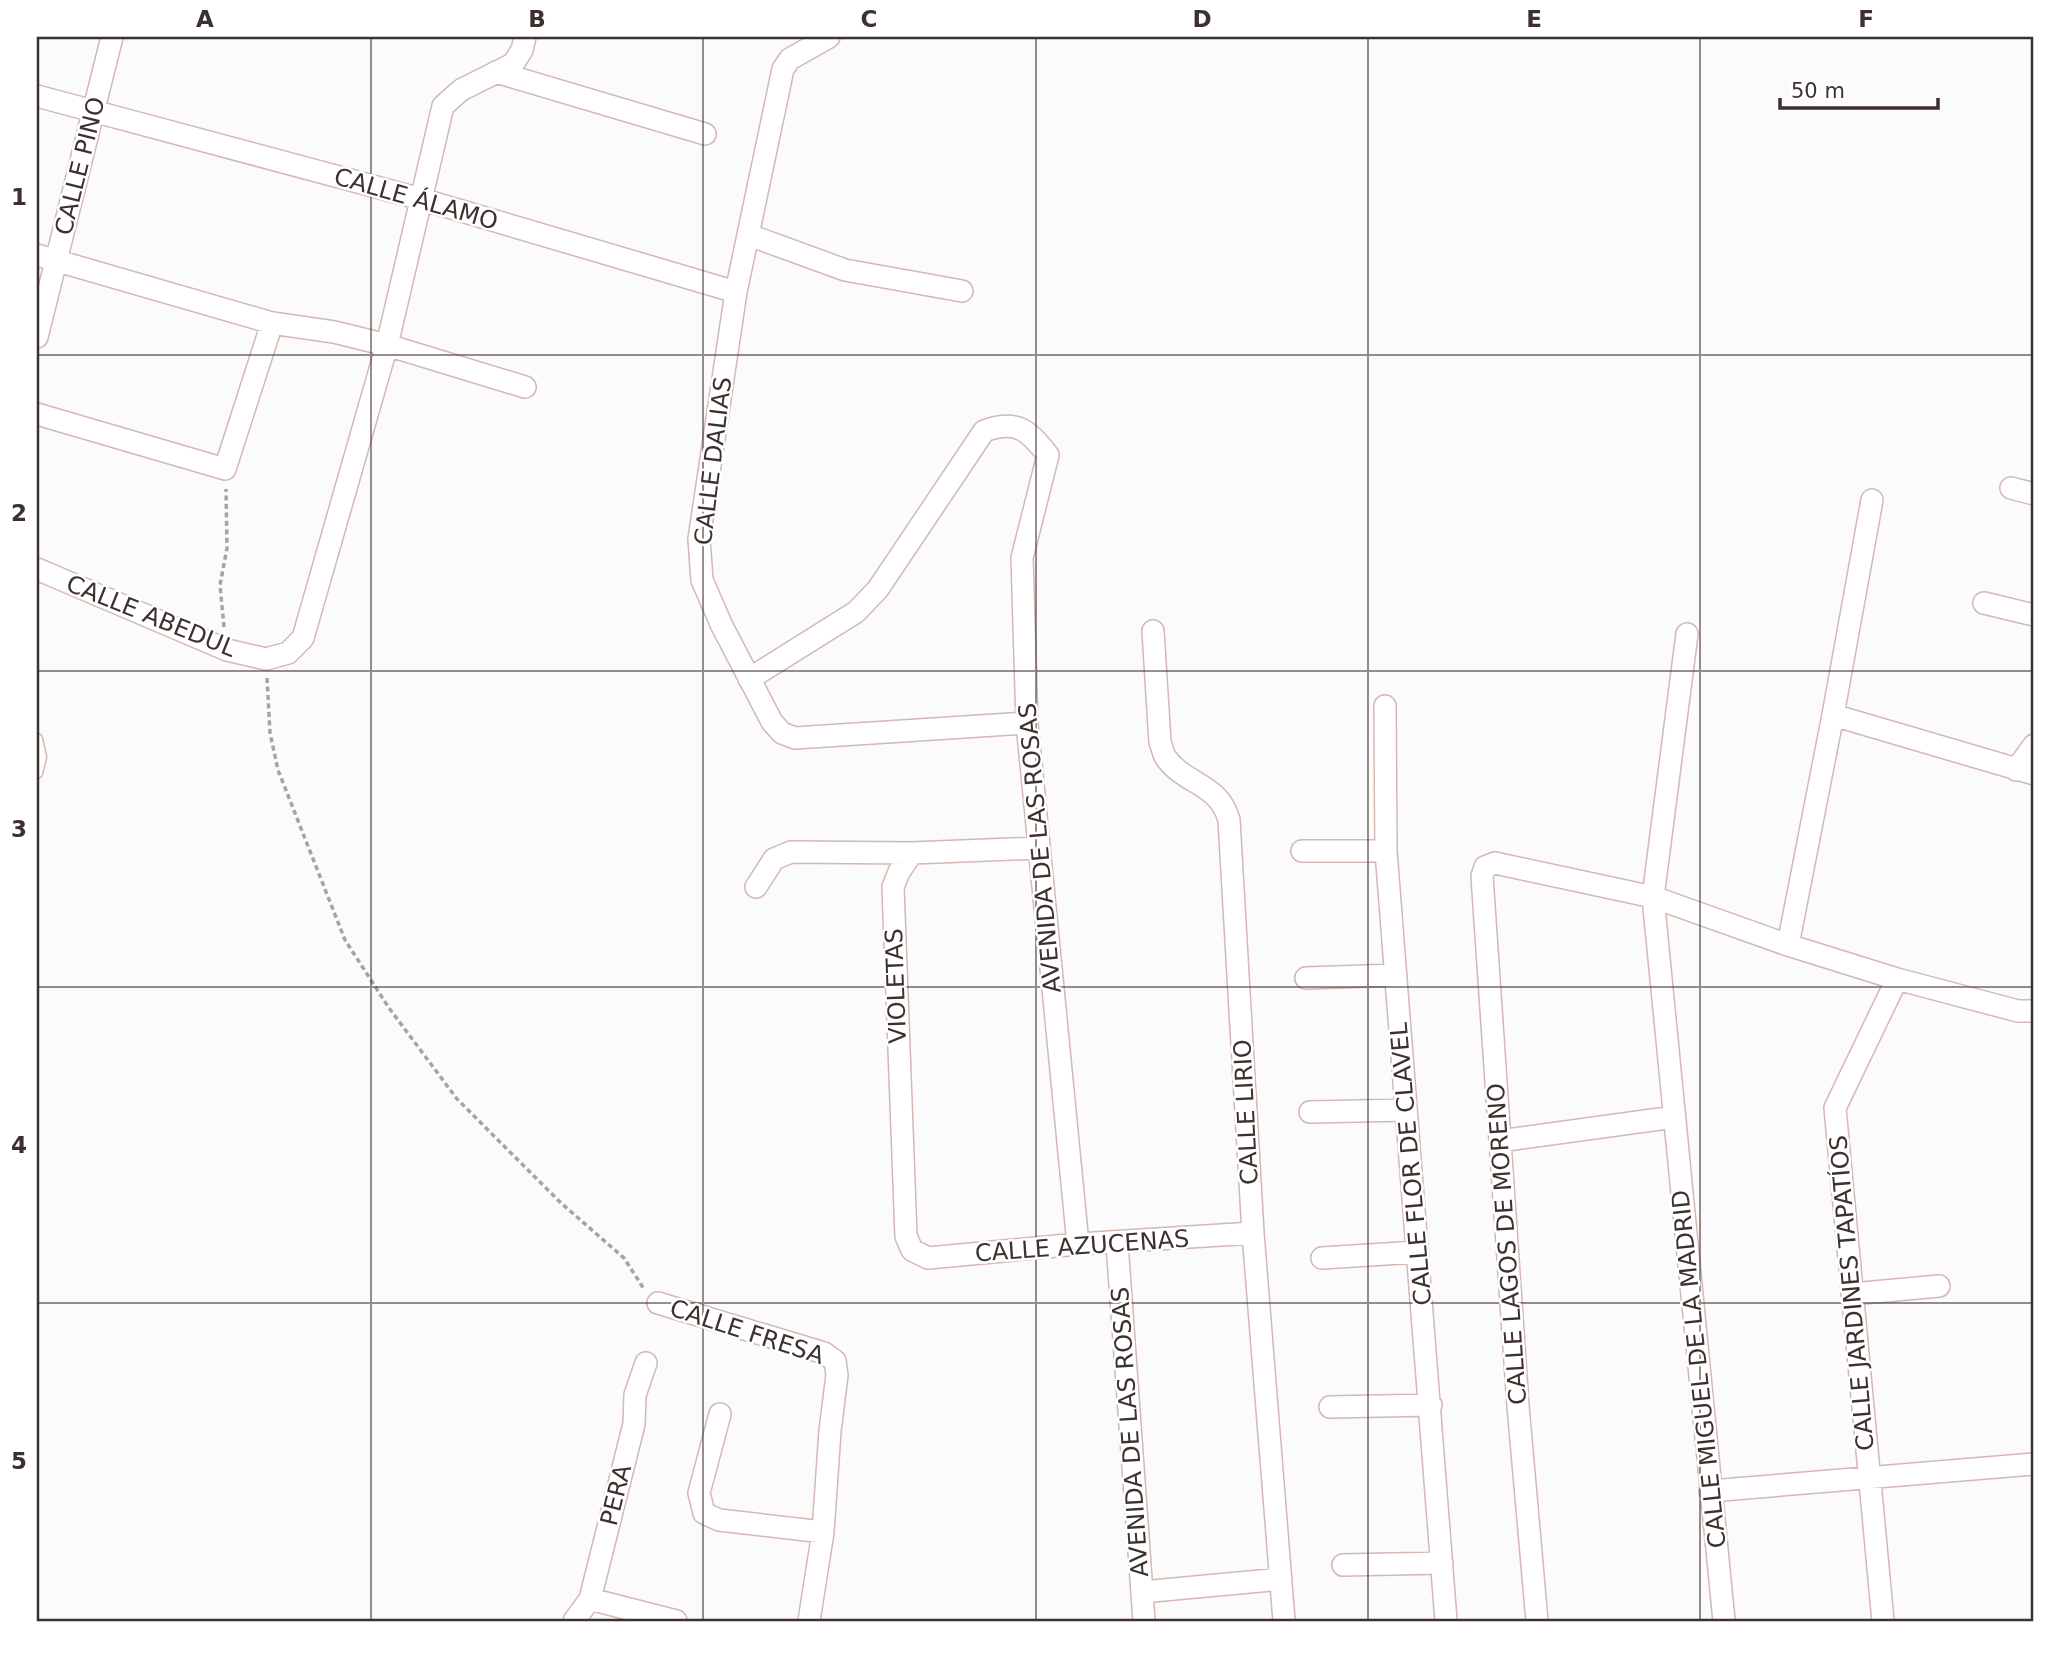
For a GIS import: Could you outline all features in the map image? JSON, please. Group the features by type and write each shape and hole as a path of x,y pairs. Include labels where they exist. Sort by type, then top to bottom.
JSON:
{"street":[{"name":"CALLE PINO","path":"37,337 46,257 94,110 112,37"},
{"path":"266,659 288,653 303,638 387,345 443,106 461,90 513,64 522,50 525,37"},
{"name":"CALLE DALIAS","path":"829,37 790,59 783,69 736,292 699,539 702,580 749,679 772,722 782,733 795,738 1027,723"},
{"path":"496,72 705,134"},
{"name":"CALLE ÁLAMO","path":"37,96 421,199 736,292"},
{"path":"749,234 845,270 962,291"},
{"path":"46,257 272,323 334,332 387,345 525,387"},
{"path":"37,414 225,469 272,323"},
{"name":"AVENIDA DE LAS ROSAS","path":"749,679 856,612 878,589 985,431 1013,425 1034,438 1048,455 1022,558 1027,723 1078,1244"},
{"path":"2011,488 2034,494"},
{"path":"1788,944 1872,500"},
{"name":"CALLE ABEDUL","path":"37,569 227,650 266,659"},
{"path":"1984,603 2034,615"},
{"name":"CALLE LIRIO","path":"1153,631 1160,742 1166,757 1181,772 1215,795 1225,805 1229,820 1253,1233 1284,1621"},
{"name":"CALLE MIGUEL DE LA MADRID","path":"1688,634 1653,897 1724,1621"},
{"name":"CALLE FLOR DE CLAVEL","path":"1385,706 1386,851 1446,1621"},
{"path":"1833,715 2025,772 2034,746"},
{"path":"756,887 774,859 790,852 912,853 1039,848"},
{"path":"1302,851 1386,851"},
{"name":"VIOLETAS","path":"912,853 892,887 906,1236 912,1251"},
{"name":"CALLE LAGOS DE MORENO","path":"1537,1621 1518,1406 1482,876 1485,867 1495,863 1653,897"},
{"path":"1653,897 1897,979 2018,1011 2034,1011"},
{"path":"1306,978 1396,975"},
{"name":"CALLE JARDINES TAPATÍOS","path":"1883,1621 1835,1108 1897,979"},
{"path":"1310,1112 1406,1111"},
{"path":"1500,1141 1674,1117"},
{"name":"CALLE AZUCENAS","path":"912,1251 928,1258 1078,1244 1253,1233"},
{"name":"AVENIDA DE LAS ROSAS","path":"1116,1243 1144,1621"},
{"path":"1322,1258 1417,1252"},
{"path":"1852,1294 1939,1286"},
{"name":"CALLE FRESA","path":"658,1303 824,1353 835,1361 837,1375 823,1532"},
{"name":"PERA","path":"574,1621 590,1599 634,1424 635,1395 646,1363"},
{"path":"1330,1407 1431,1405"},
{"path":"720,1415 699,1493 704,1513 719,1520 823,1532 809,1621"},
{"path":"1710,1491 2034,1464"},
{"path":"1343,1565 1442,1563"},
{"path":"1142,1592 1281,1578"},
{"path":"590,1599 676,1621"}],"lane":[{"path":"37,739 41,757 37,773"}],"path":[{"path":"225,469 227,548 220,585 227,650"},
{"path":"266,659 270,733 278,770 345,940 389,1008 457,1099 561,1203 624,1258 639,1283 658,1303"}]}
